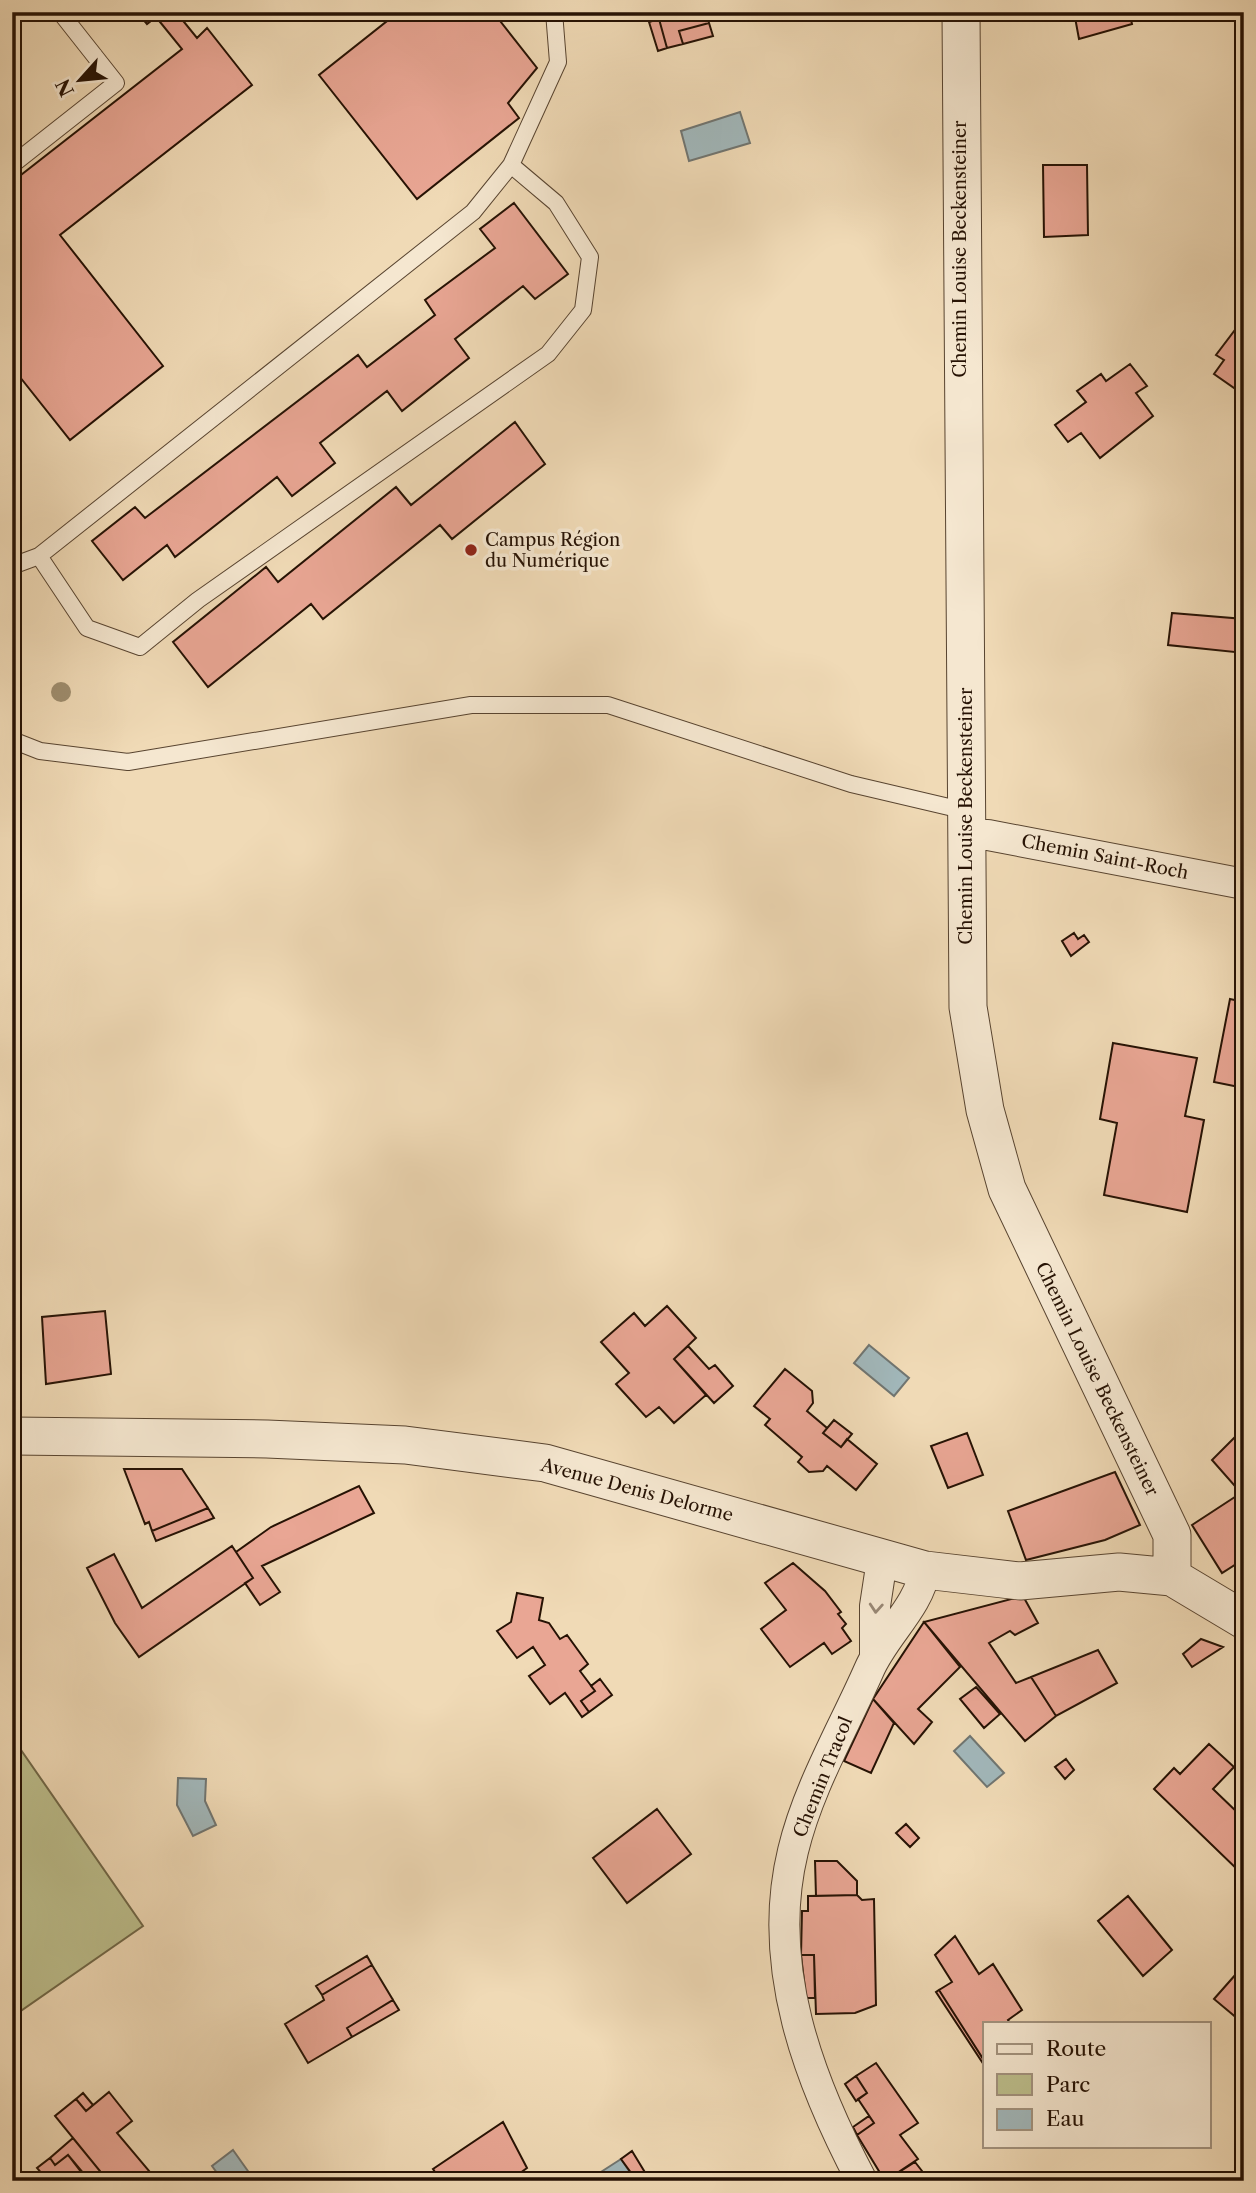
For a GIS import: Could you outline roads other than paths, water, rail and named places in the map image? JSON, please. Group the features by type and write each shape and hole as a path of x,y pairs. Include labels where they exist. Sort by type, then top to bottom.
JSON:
{"street":[{"name":"Chemin Louise Beckensteiner","path":"961,12 959,128 968,1007 987,1121 1007,1189 1172,1535 1172,1577"},
{"name":"Chemin Saint-Roch","path":"966,823 988,835 1244,884"},
{"name":"Avenue Denis Delorme","path":"12,1436 267,1439 405,1445 545,1463 925,1570 1020,1581 1119,1572 1172,1577 1244,1620"},
{"name":"Chemin Tracol","path":"875,1656 875,1606 882,1560"},
{"name":"Chemin Tracol","path":"862,2181 842,2142 799,2038 788,1979 786,1916 792,1852 812,1795 875,1656 923,1585 925,1570"}],"lane":[{"path":"12,165 116,83 60,12"},
{"path":"12,566 39,556 473,212 511,165 558,62 554,12"},
{"path":"39,556 88,628 140,647 198,600 548,354 583,310 590,257 556,203 511,165"},
{"path":"12,740 40,751 128,762 471,705 608,705 966,823"}],"water":[{"path":"740,112 750,143 689,161 681,131"},
{"path":"869,1345 909,1378 894,1396 854,1363"},
{"path":"970,1736 1004,1773 987,1787 954,1751"},
{"path":"178,1778 206,1779 205,1801 216,1825 193,1836 177,1805"},
{"path":"233,2150 255,2181 223,2181 212,2166"},
{"path":"621,2159 636,2181 587,2181"}],"place":[{"name":"Campus Région du Numérique","path":"471,550"}]}
